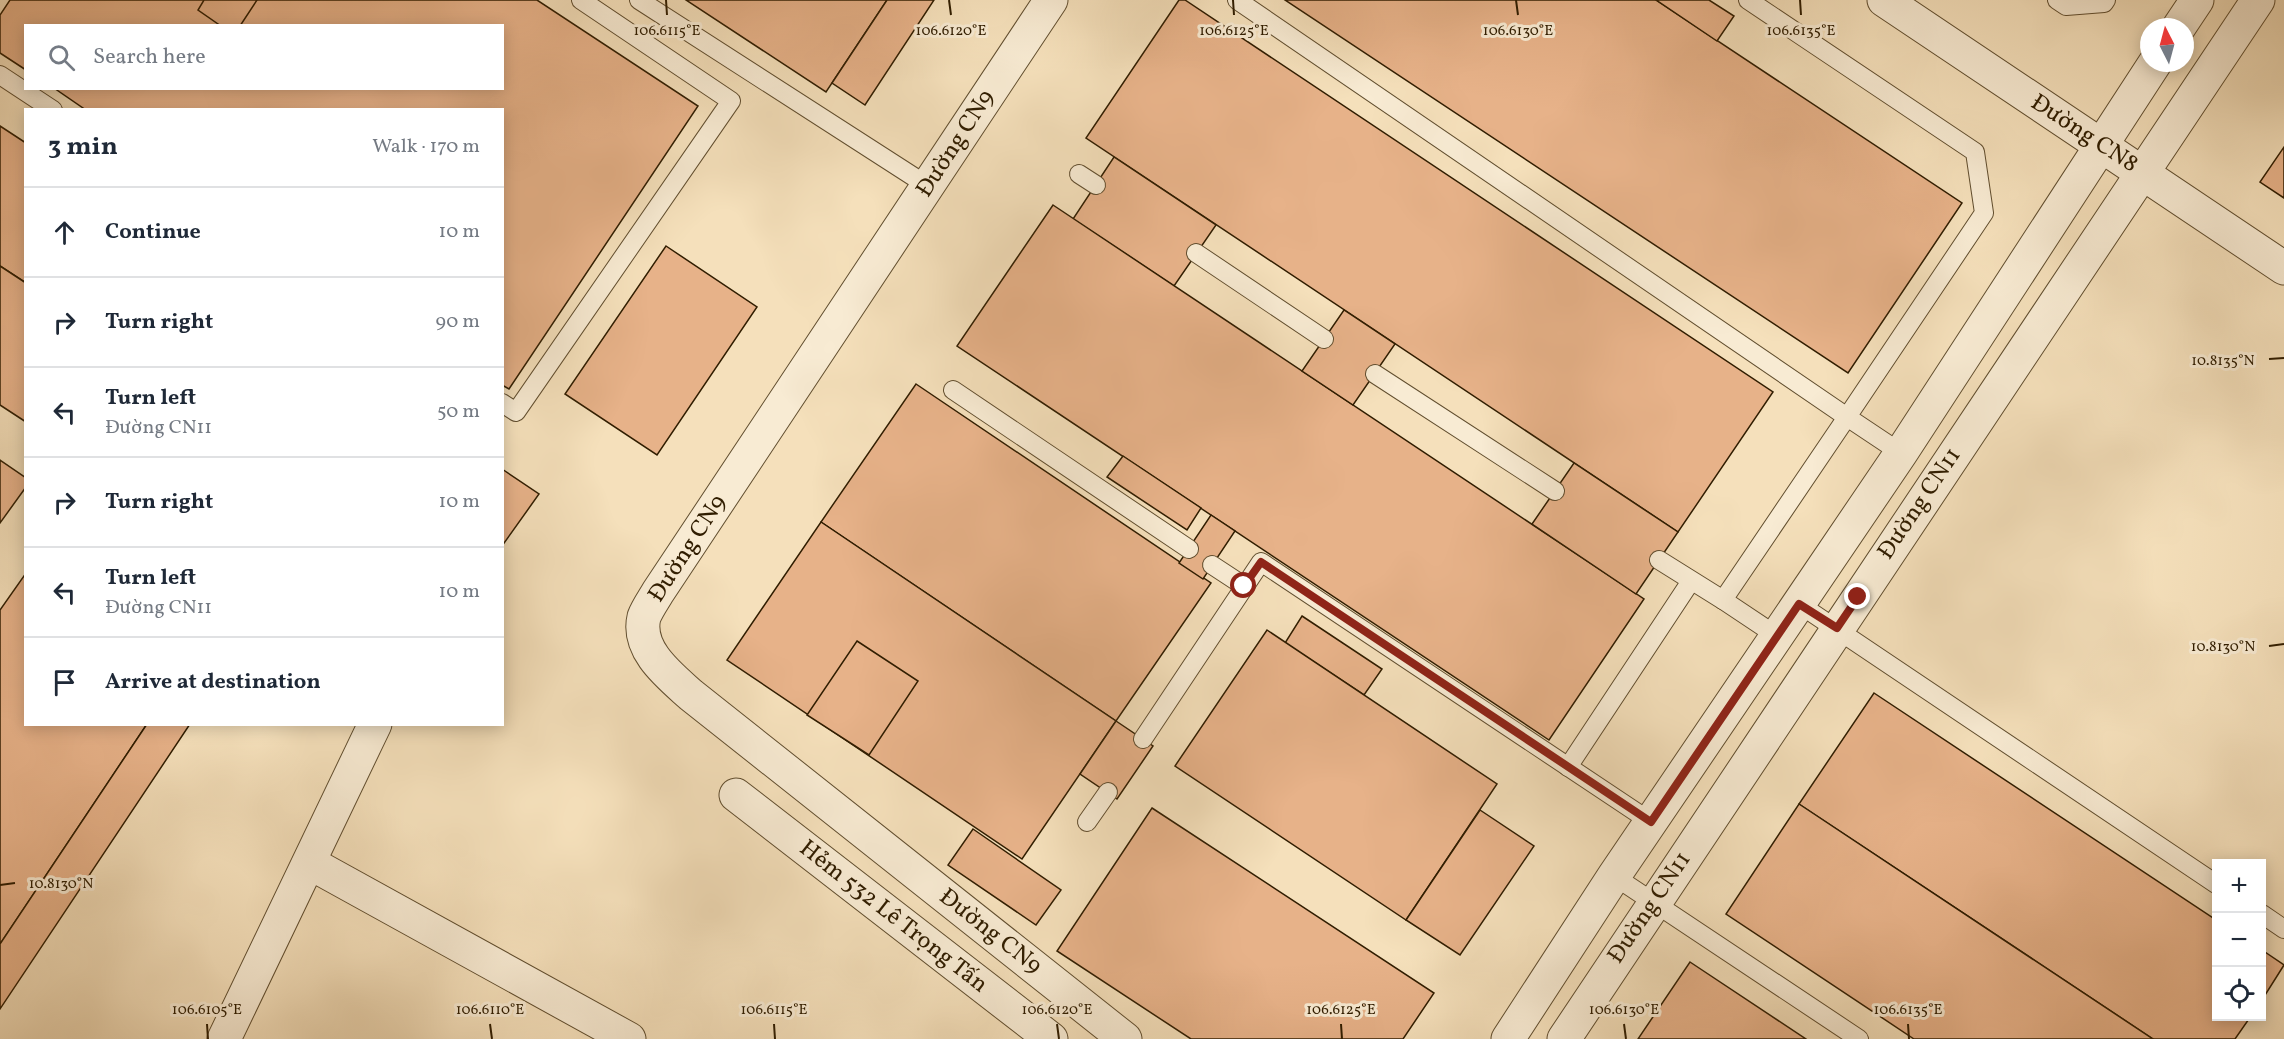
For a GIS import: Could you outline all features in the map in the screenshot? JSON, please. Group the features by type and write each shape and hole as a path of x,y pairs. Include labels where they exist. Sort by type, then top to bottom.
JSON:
{"street":[{"name":"Đường CN9","path":"1051,0 658,592 644,618 646,643 659,666 691,695 1125,1039"},
{"name":"Đường CN8","path":"1884,0 2284,268"},
{"path":"2185,18 2197,0"},
{"name":"Đường CN11","path":"1564,1039 1653,902 2258,0"},
{"name":"Đường CN11","path":"1508,1039 1614,876 1901,453 2149,72"},
{"path":"224,1039 374,726"},
{"name":"Hẻm 532 Lê Trọng Tấn","path":"736,795 1051,1039"},
{"path":"310,863 629,1039"}],"lane":[{"path":"504,404 516,412 731,100 581,0"},
{"path":"639,0 928,186"},
{"path":"1238,0 1901,453"},
{"path":"1723,600 1984,213 1975,152 1748,0"},
{"path":"2057,0 2066,6 2104,3 2106,0"},
{"path":"0,75 50,108"},
{"path":"1079,174 1096,185"},
{"path":"1196,253 1324,339"},
{"path":"1375,374 1555,490"},
{"path":"953,390 1188,549"},
{"path":"1659,560 1777,636"},
{"path":"1143,739 1261,562 1651,822"},
{"path":"1212,565 1244,586"},
{"path":"1568,767 1691,581"},
{"path":"1799,604 2212,881"},
{"path":"1087,822 1108,792"},
{"path":"1614,876 1859,1039"},
{"path":"2266,917 2284,929"}],"building":[{"path":"10,0 537,0 698,106 509,389 504,386 504,108 83,108 57,90 504,90 504,24 24,24 24,69 0,53 0,15"},
{"path":"204,0 257,0 241,24 218,24 198,10"},
{"path":"686,0 887,0 826,92"},
{"path":"887,0 934,0 865,105 832,83"},
{"path":"1179,0 1185,0 1773,392 1678,532 1086,138"},
{"path":"1285,0 1656,0 1962,203 1848,373"},
{"path":"1656,0 1709,0 1734,16 1717,41"},
{"path":"0,126 24,142 24,282 0,266"},
{"path":"2284,147 2284,198 2260,182"},
{"path":"1114,157 1216,225 1174,286 1073,219"},
{"path":"1053,205 1644,599 1549,740 957,346"},
{"path":"666,246 757,307 657,455 565,394"},
{"path":"0,266 24,282 24,421 0,405"},
{"path":"1344,310 1395,344 1353,405 1302,371"},
{"path":"916,384 1211,583 1116,721 821,522"},
{"path":"1123,456 1201,508 1187,530 1107,477"},
{"path":"0,460 24,477 24,490 0,523"},
{"path":"1574,463 1678,532 1636,594 1532,524"},
{"path":"504,470 539,494 504,543"},
{"path":"1211,515 1235,531 1203,579 1179,563"},
{"path":"821,522 1116,721 1022,859 727,660"},
{"path":"24,576 24,726 146,726 0,944 0,610"},
{"path":"1302,616 1382,669 1364,695 1285,643"},
{"path":"1267,630 1497,784 1406,920 1175,766"},
{"path":"857,641 918,681 869,755 807,715"},
{"path":"1874,693 2212,917 2212,1021 2248,1021 2235,1039 2153,1039 1799,804"},
{"path":"1116,721 1153,746 1117,799 1080,774"},
{"path":"146,726 189,726 0,1009 0,944"},
{"path":"1799,804 2153,1039 1914,1039 1726,914"},
{"path":"1152,808 1434,993 1403,1039 1191,1039 1057,951"},
{"path":"1480,810 1534,846 1460,955 1406,920"},
{"path":"973,829 1061,890 1036,925 948,865"},
{"path":"2266,953 2284,965 2266,994"},
{"path":"1690,962 1806,1039 1638,1039"}],"route":[{"path":"1244,586 1261,562 1651,822 1799,604 1837,628 1858,597"}]}
